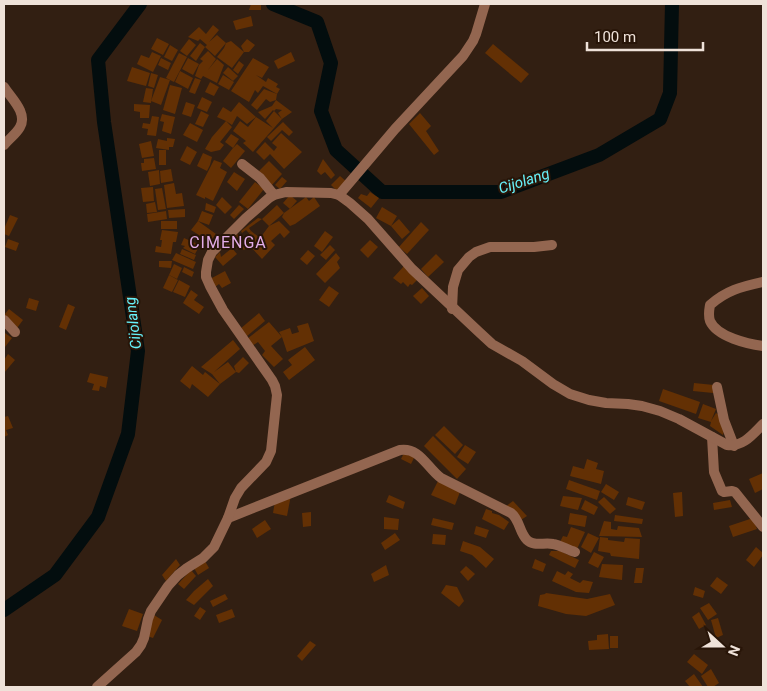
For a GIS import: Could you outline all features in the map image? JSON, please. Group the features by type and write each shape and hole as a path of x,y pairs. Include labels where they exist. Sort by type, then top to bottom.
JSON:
{"street":[{"path":"339,195 395,129 463,56 476,34 484,4"},
{"path":"4,88 20,111 22,120 18,130 4,145"},
{"path":"242,164 260,178 274,195"},
{"path":"97,687 136,652 144,638 151,611 178,575 213,549 235,498 241,488 266,462 271,451 277,394 275,386 223,310 210,286 206,272 208,260 212,252 246,218 269,198 281,192 331,193 339,195 368,219 412,269 452,309 492,344 522,361 570,394 606,403 642,406 679,419 726,445 734,446 745,441 763,424"},
{"path":"452,309 453,287 458,270 476,252 490,247 552,245"},
{"path":"763,282 721,295 710,305 708,314 711,323 724,334 763,346"},
{"path":"4,320 15,332"},
{"path":"717,387 724,420 734,446"},
{"path":"712,438 716,477 722,490 724,492 734,492 763,527"},
{"path":"228,518 403,450 408,450 423,458 436,475 511,513 516,517 525,538 529,542 533,544 552,543 575,552"}],"building":[{"path":"251,4 261,4 261,10 249,10"},
{"path":"251,16 253,26 236,30 233,21"},
{"path":"213,25 219,30 209,42 217,35 226,43 215,56 205,47 207,45 200,39 198,41 188,37 199,27 206,34"},
{"path":"157,38 169,44 163,55 151,49"},
{"path":"189,39 196,45 187,56 180,51"},
{"path":"247,39 255,45 249,52 244,52 241,46"},
{"path":"231,41 244,52 232,68 217,57 226,43"},
{"path":"200,43 205,47 196,61 190,56"},
{"path":"493,44 529,74 521,83 485,53"},
{"path":"170,45 178,50 172,61 164,57"},
{"path":"208,51 216,59 208,70 217,59 224,65 217,83 203,76 201,79 195,76 199,65 203,61 200,59"},
{"path":"152,52 161,56 153,72 137,64 141,55 149,58"},
{"path":"291,52 295,61 278,69 274,61"},
{"path":"179,53 187,57 174,82 166,78"},
{"path":"161,58 171,63 168,70 158,65"},
{"path":"188,58 199,64 193,75 182,69"},
{"path":"253,58 269,67 262,78 256,75 266,82 268,78 278,84 276,87 280,89 277,94 263,86 258,93 255,90 249,102 231,91"},
{"path":"239,61 244,65 238,74 233,70"},
{"path":"132,67 150,73 146,86 127,81"},
{"path":"228,67 238,76 233,81 223,73"},
{"path":"180,71 193,78 188,89 175,82"},
{"path":"151,73 158,75 154,88 148,86"},
{"path":"223,75 234,82 229,90 218,84"},
{"path":"160,77 170,80 161,105 151,101"},
{"path":"195,78 201,80 195,94 189,92"},
{"path":"210,82 219,87 214,96 205,92"},
{"path":"170,85 182,88 175,114 163,110"},
{"path":"146,88 153,89 151,103 143,102"},
{"path":"264,89 277,94 276,100 270,102 266,99 257,110 251,105"},
{"path":"202,97 212,102 207,112 197,108"},
{"path":"276,100 292,112 282,119 278,113 282,110 276,109 265,119 258,112 272,106"},
{"path":"186,102 195,105 191,117 182,114"},
{"path":"239,102 256,117 247,124 237,116 232,125 217,117 223,107 231,112"},
{"path":"134,104 150,105 149,118 140,118 140,112 134,111"},
{"path":"201,111 209,115 203,127 195,124"},
{"path":"274,111 282,119 253,152 243,143 246,141 233,131 240,121 248,127 256,117 273,128 266,121"},
{"path":"420,113 431,126 426,131 439,151 434,155 409,124"},
{"path":"162,114 175,117 171,134 162,131 164,122 160,121"},
{"path":"152,116 159,117 156,136 147,135 148,129 142,128 143,123 150,124"},
{"path":"226,121 232,127 220,142 224,145 220,150 211,152 205,149 212,137"},
{"path":"283,122 293,132 289,136 282,130 271,141 267,137"},
{"path":"190,123 203,130 197,142 183,135"},
{"path":"281,133 302,152 284,169 270,154 264,160 256,152 265,142 274,151 277,147 272,143"},
{"path":"231,134 239,139 233,148 225,142"},
{"path":"167,138 175,139 173,147 169,147 169,150 156,148 158,139 167,141"},
{"path":"151,141 154,156 142,158 139,144"},
{"path":"237,144 245,151 231,168 223,161"},
{"path":"187,146 197,152 190,165 180,160"},
{"path":"159,150 166,150 166,165 159,165"},
{"path":"203,153 212,157 207,171 197,166"},
{"path":"154,158 156,169 142,171 141,163 144,163 144,159"},
{"path":"323,159 335,175 331,179 325,172 321,175 317,171"},
{"path":"214,160 222,163 220,168 227,172 213,201 196,195"},
{"path":"269,161 282,174 272,185 259,171"},
{"path":"171,169 173,181 161,183 160,171"},
{"path":"159,170 160,184 150,186 148,172"},
{"path":"234,172 245,179 237,191 227,182"},
{"path":"340,176 347,182 337,191 331,185"},
{"path":"282,177 287,181 280,189 275,185"},
{"path":"255,182 264,189 248,209 239,202"},
{"path":"174,183 176,194 182,193 184,206 167,208 164,185"},
{"path":"153,187 154,201 143,202 141,188"},
{"path":"162,188 166,209 158,210 155,189"},
{"path":"370,192 379,198 371,208 358,198 361,194 367,196"},
{"path":"290,195 297,201 290,209 283,203"},
{"path":"222,197 232,207 225,214 216,205"},
{"path":"306,197 309,201 314,197 320,206 290,226 282,217 284,213"},
{"path":"155,202 157,212 147,213 146,204"},
{"path":"206,203 216,207 214,213 205,210"},
{"path":"239,205 244,209 234,219 230,215"},
{"path":"277,205 284,213 269,226 262,219"},
{"path":"382,207 397,216 391,226 376,218"},
{"path":"185,209 185,217 169,218 168,210"},
{"path":"166,211 167,219 148,222 147,214"},
{"path":"202,211 213,215 209,225 198,221"},
{"path":"10,215 18,218 9,236 4,234 4,229"},
{"path":"258,218 262,219 249,228 251,231 249,233 246,230 242,233 241,231"},
{"path":"399,219 410,232 402,239 391,226"},
{"path":"161,221 177,221 177,229 161,229"},
{"path":"198,221 216,234 210,242 191,230"},
{"path":"279,221 290,232 284,238 280,233 271,241 275,245 262,259 249,245 244,250 238,244 244,241 251,231 260,238 269,226"},
{"path":"421,222 429,230 407,254 399,247"},
{"path":"162,230 178,232 176,242 173,242 171,254 155,252 156,246 161,247"},
{"path":"325,231 333,237 322,252 314,246"},
{"path":"238,234 241,238 227,250 224,246"},
{"path":"184,238 200,245 195,254 183,248 185,246 181,245"},
{"path":"8,239 19,243 16,251 5,247"},
{"path":"370,240 378,247 368,258 360,250"},
{"path":"330,245 335,250 326,260 320,255"},
{"path":"232,248 237,254 223,266 215,257 220,252 221,257"},
{"path":"182,249 196,255 194,260 180,254"},
{"path":"308,250 315,256 307,265 300,259"},
{"path":"176,253 196,262 193,269 172,260"},
{"path":"336,253 340,258 337,262 340,268 325,283 316,274"},
{"path":"436,254 444,262 428,277 421,269"},
{"path":"159,261 172,261 171,268 159,267"},
{"path":"174,264 182,268 177,279 169,275"},
{"path":"404,266 417,280 408,287 403,282 401,284 393,278"},
{"path":"184,267 194,272 192,277 182,272"},
{"path":"225,271 231,283 222,288 219,284 215,287 210,279"},
{"path":"169,275 178,280 172,292 163,288"},
{"path":"179,280 190,286 185,297 173,292"},
{"path":"329,286 339,293 329,307 319,300"},
{"path":"422,288 429,296 421,304 413,296"},
{"path":"191,290 198,295 194,300 204,307 199,314 183,303"},
{"path":"29,298 39,301 36,311 26,308"},
{"path":"68,304 75,307 66,330 59,327"},
{"path":"9,309 23,320 17,328 4,315"},
{"path":"259,313 265,321 246,337 240,329"},
{"path":"269,322 282,337 271,346 283,359 274,367 262,355 265,351 258,342 252,346 247,339"},
{"path":"308,323 314,341 287,352 279,332 290,328 292,334 299,332 297,326"},
{"path":"5,333 12,338 5,347 4,335"},
{"path":"233,340 240,349 214,372 228,362 236,372 220,384 212,374 201,367"},
{"path":"305,347 315,360 289,380 283,372 292,365 288,360"},
{"path":"8,354 15,360 4,373 4,360"},
{"path":"243,357 249,363 239,373 236,372 234,366"},
{"path":"192,366 203,375 205,372 220,384 208,397 192,384 190,389 180,381"},
{"path":"90,373 108,377 106,388 100,386 99,391 92,390 94,384 87,382"},
{"path":"694,383 714,385 713,393 693,391"},
{"path":"663,389 700,402 696,414 659,401"},
{"path":"703,404 716,409 711,421 716,413 722,417 725,428 723,435 710,426 711,422 698,418"},
{"path":"8,416 13,428 6,430 8,435 4,437 4,417"},
{"path":"444,426 463,445 455,454 435,435"},
{"path":"433,436 466,469 457,479 424,446"},
{"path":"465,445 476,452 468,464 457,457"},
{"path":"405,451 415,456 411,464 401,459"},
{"path":"587,459 598,463 596,469 604,471 601,484 570,476 573,466 584,469"},
{"path":"763,473 763,489 755,493 749,479"},
{"path":"569,480 600,491 597,500 566,489"},
{"path":"438,481 460,492 455,505 431,495"},
{"path":"606,484 619,492 614,500 601,492"},
{"path":"682,492 683,516 675,517 673,493"},
{"path":"291,495 287,516 273,513 275,501"},
{"path":"389,495 405,502 403,509 386,502"},
{"path":"563,496 582,498 578,510 560,506"},
{"path":"604,497 616,509 610,514 598,502"},
{"path":"628,497 645,502 642,510 626,505"},
{"path":"585,500 598,507 594,515 581,509"},
{"path":"730,500 732,507 714,510 713,503"},
{"path":"513,501 527,516 521,520 505,507"},
{"path":"486,509 509,522 504,530 482,519"},
{"path":"311,512 311,526 303,527 302,513"},
{"path":"570,513 587,516 585,527 568,524"},
{"path":"615,515 643,519 642,524 614,521"},
{"path":"384,517 399,519 398,530 384,529"},
{"path":"433,518 454,523 452,530 431,525"},
{"path":"753,518 757,529 733,537 729,526"},
{"path":"265,520 271,529 257,538 252,529"},
{"path":"604,521 611,522 611,529 617,530 618,526 639,528 642,537 599,536"},
{"path":"476,526 489,530 486,538 474,534"},
{"path":"571,527 585,532 577,549 559,544 563,536 567,537"},
{"path":"395,533 400,540 385,550 381,543"},
{"path":"588,533 599,538 591,553 581,547"},
{"path":"433,534 446,535 445,545 432,544"},
{"path":"600,537 624,542 625,538 640,539 639,559 611,556 610,553 598,551"},
{"path":"463,541 480,547 494,559 486,568 472,555 460,551"},
{"path":"756,547 763,555 754,567 746,560"},
{"path":"551,551 560,551 579,560 575,568 549,555"},
{"path":"594,552 604,557 598,568 588,563"},
{"path":"176,559 180,565 166,581 162,575"},
{"path":"535,559 546,564 543,572 532,568"},
{"path":"205,561 209,568 198,575 194,568"},
{"path":"602,564 623,565 622,580 599,577"},
{"path":"386,565 389,575 374,582 371,574"},
{"path":"466,566 475,574 468,581 460,572"},
{"path":"636,568 644,568 642,583 634,583"},
{"path":"191,570 196,576 184,589 178,584"},
{"path":"557,571 565,575 568,571 573,574 570,578 580,583 583,580 593,582 589,593 576,592 552,581"},
{"path":"717,577 728,585 721,594 710,586"},
{"path":"208,579 213,586 194,605 186,600 194,591"},
{"path":"446,585 457,587 464,601 459,607 441,593"},
{"path":"695,587 705,591 703,598 693,595"},
{"path":"546,593 587,599 610,594 615,605 586,616 566,614 538,606 540,595"},
{"path":"225,594 228,599 213,607 210,601"},
{"path":"709,603 717,614 708,620 700,608"},
{"path":"200,607 206,611 200,620 194,616"},
{"path":"129,609 143,614 137,631 122,626"},
{"path":"232,609 235,617 219,623 216,615"},
{"path":"699,612 706,625 699,629 692,617"},
{"path":"154,615 162,620 153,638 147,636"},
{"path":"718,618 723,635 716,638 711,620"},
{"path":"608,634 609,649 589,650 588,641 597,640 597,635"},
{"path":"610,636 618,636 618,648 610,648"},
{"path":"310,641 316,645 302,661 297,656"},
{"path":"694,654 708,665 702,674 687,662"},
{"path":"711,669 719,683 713,687 708,687 701,676"},
{"path":"694,674 703,687 690,687 685,681"}],"waterway":[{"name":"Cijolang","path":"4,610 55,575 98,517 128,434 138,351 104,122 98,60 140,4"},
{"name":"Cijolang","path":"273,4 317,22 331,63 321,111 336,150 382,192 501,192 599,155 660,119 670,93 672,4"}],"district":[{"name":"CIMENGA","path":"228,242"}]}
